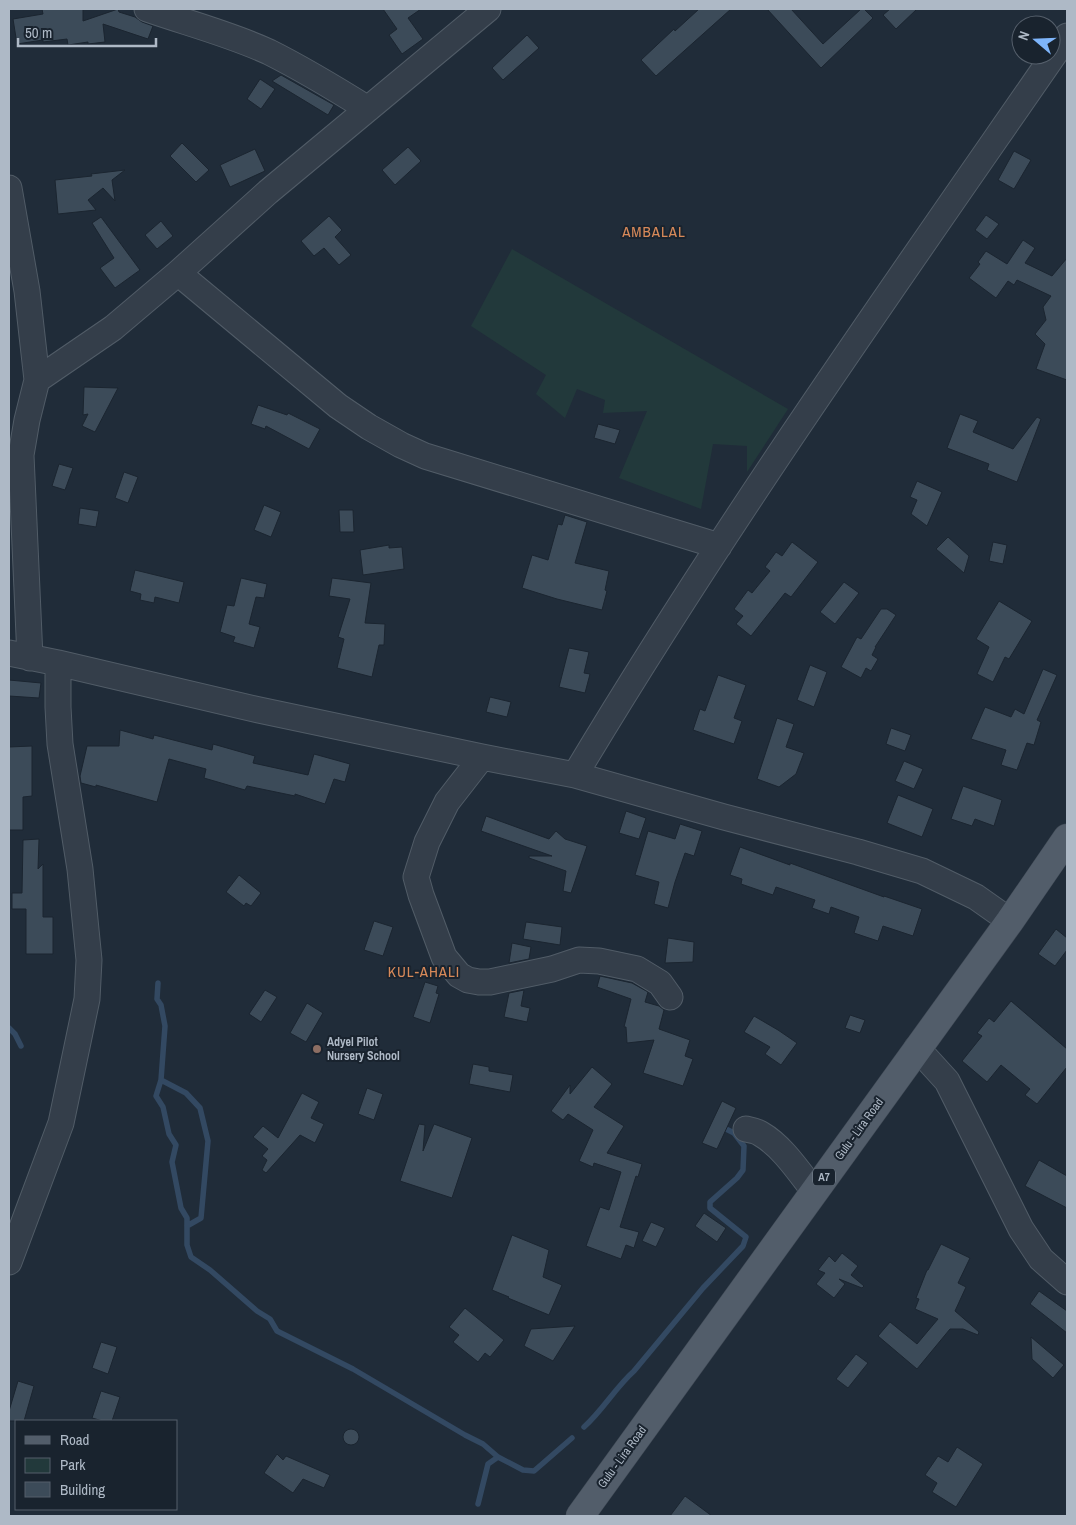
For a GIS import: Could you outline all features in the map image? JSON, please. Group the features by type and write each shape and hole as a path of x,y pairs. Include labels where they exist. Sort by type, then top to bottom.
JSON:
{"main road":[{"name":"Gulu - Lira Road","path":"580,1516 1010,921 1067,838"}],"street":[{"path":"147,9 269,52 314,76 368,109"},
{"path":"37,380 112,328 178,273 268,192 488,9"},
{"path":"575,775 629,686 720,546 914,256 1067,36"},
{"path":"9,188 18,292 37,380 27,420 21,456 19,656 58,663 259,710 575,775 922,871 976,897 1010,921"},
{"path":"178,273 338,406 369,427 401,445 426,456 720,546"},
{"path":"9,1262 61,1124 87,998 89,960 80,868 60,744 58,663"},
{"path":"482,757 447,802 427,842 416,877 444,957 459,975 468,980 479,982 490,982 552,969 579,960 599,961 637,969 660,983 670,996"},
{"path":"917,1048 947,1081 1021,1229 1041,1259 1067,1282"},
{"path":"753,1131 773,1143 790,1160 814,1191"}],"green space":[{"path":"512,249 788,409 747,472 747,446 713,444 701,509 619,478 647,411 603,413 605,400 577,389 565,418 536,394 546,375 471,326"}],"building":[{"path":"42,9 83,9 83,21 118,9 119,12 153,26 148,39 103,24 105,42 68,45 67,39 17,44 13,19 43,14"},
{"path":"383,9 421,9 408,18 423,39 402,54 389,35 397,29"},
{"path":"699,9 731,9 656,76 641,60"},
{"path":"767,9 791,9 823,44 861,9 864,9 873,18 821,68"},
{"path":"890,9 917,9 896,29 883,15"},
{"path":"527,35 539,48 503,80 492,68"},
{"path":"281,75 334,105 328,115 272,81"},
{"path":"260,79 275,89 261,109 247,99"},
{"path":"182,143 209,170 196,182 170,156"},
{"path":"408,147 421,161 395,185 382,170"},
{"path":"255,149 265,171 230,187 220,165"},
{"path":"1014,151 1031,160 1014,189 998,180"},
{"path":"125,170 112,180 115,201 103,188 88,200 96,210 58,214 55,180"},
{"path":"986,215 999,224 987,239 975,230"},
{"path":"329,216 342,230 335,237 351,255 339,265 324,248 314,256 301,241"},
{"path":"101,217 140,270 115,288 100,268 114,258 92,223"},
{"path":"161,221 173,236 157,249 145,235"},
{"path":"1023,240 1035,248 1025,263 1052,276 1067,258 1067,380 1036,369 1045,344 1035,334 1046,320 1043,307 1051,296 1017,280 1014,285 1008,281 996,298 969,278 980,264 978,262 986,251 1007,264"},
{"path":"84,387 118,388 95,432 82,426 88,414 83,415"},
{"path":"258,405 287,415 288,413 320,429 309,449 266,426 265,429 251,424"},
{"path":"960,414 978,421 973,432 1013,449 1037,417 1041,419 1017,482 987,470 989,464 947,448"},
{"path":"598,424 620,430 615,444 594,438"},
{"path":"59,464 73,468 65,490 52,486"},
{"path":"124,472 138,477 128,503 115,498"},
{"path":"917,481 942,492 927,526 911,514 917,500 910,497"},
{"path":"264,505 281,512 271,537 254,530"},
{"path":"80,508 99,511 96,527 78,524"},
{"path":"339,510 353,510 354,532 340,532"},
{"path":"565,515 587,522 575,563 609,571 605,590 607,591 602,610 522,588 532,555 548,560 558,524 562,525"},
{"path":"948,537 969,556 964,573 936,549"},
{"path":"792,542 818,562 791,597 785,593 751,636 736,624 743,616 734,609 748,590 752,593 770,571 765,567 776,552 782,556"},
{"path":"993,542 1007,545 1003,564 989,561"},
{"path":"389,545 389,548 402,547 404,569 363,575 360,550"},
{"path":"135,570 184,582 179,603 155,597 154,603 140,600 141,594 130,591"},
{"path":"241,578 267,584 264,598 256,597 249,624 260,627 254,648 233,642 235,637 220,632 227,605 234,606"},
{"path":"332,578 371,583 365,623 385,624 384,645 379,645 372,677 337,668 344,639 338,637 350,599 329,596"},
{"path":"844,582 859,593 835,624 820,612"},
{"path":"999,601 1032,621 1009,659 1005,657 993,682 977,674 989,647 976,639"},
{"path":"881,609 887,609 896,615 875,647 872,655 878,659 871,671 866,668 861,678 841,667 857,637 861,639"},
{"path":"569,648 589,652 584,673 590,674 585,693 559,687"},
{"path":"810,665 827,672 814,707 797,700"},
{"path":"1043,669 1057,675 1037,720 1041,722 1034,745 1027,743 1017,770 1001,765 1006,750 971,739 985,707 1011,717 1015,709 1024,714"},
{"path":"718,675 746,685 734,718 742,721 734,744 693,730 700,709 705,711"},
{"path":"9,680 41,683 39,698 9,696"},
{"path":"490,697 511,702 507,717 486,712"},
{"path":"777,718 794,724 786,747 804,753 796,774 779,787 757,779"},
{"path":"891,728 911,735 905,751 886,744"},
{"path":"120,730 153,739 154,735 212,750 213,744 255,756 253,763 308,775 314,754 350,764 345,782 334,779 325,804 295,794 295,796 247,786 245,790 204,778 206,769 169,759 157,802 96,785 96,787 81,783 80,776 87,746 119,746"},
{"path":"32,746 32,796 23,797 23,830 9,830 9,747"},
{"path":"904,761 923,769 914,789 895,781"},
{"path":"963,786 1002,800 994,826 975,819 972,826 951,819"},
{"path":"898,795 933,809 922,837 887,823"},
{"path":"626,811 646,818 639,839 619,833"},
{"path":"486,816 549,839 556,831 565,839 587,846 571,893 563,891 566,871 529,858 529,856 552,856 481,831"},
{"path":"680,824 702,831 694,856 685,853 668,908 654,904 659,882 635,875 648,831 675,839"},
{"path":"39,839 38,869 43,864 43,917 53,917 53,954 26,954 26,909 12,909 12,893 22,893 23,840"},
{"path":"740,847 922,909 913,936 883,926 878,941 854,933 859,917 831,907 829,914 812,908 815,900 776,887 773,895 741,884 742,879 730,875"},
{"path":"239,875 261,893 251,906 246,903 244,906 226,892"},
{"path":"374,921 393,927 383,956 364,950"},
{"path":"526,922 562,927 560,945 523,939"},
{"path":"1056,929 1067,938 1067,950 1055,966 1038,954"},
{"path":"668,938 694,942 693,962 665,963"},
{"path":"512,943 531,947 529,959 509,963"},
{"path":"600,976 632,983 648,992 645,1002 659,1006 664,1010 659,1029 690,1040 685,1056 693,1059 683,1086 643,1073 654,1040 627,1043 626,1027 624,1027 631,999 597,987"},
{"path":"425,982 438,986 436,993 439,994 430,1023 413,1017"},
{"path":"265,990 277,997 261,1022 249,1014"},
{"path":"524,990 521,1006 530,1008 527,1022 504,1017 509,993"},
{"path":"1011,1001 1067,1049 1067,1067 1037,1104 1025,1095 1030,1089 1001,1065 987,1082 962,1061 982,1036 977,1033 989,1018 994,1022"},
{"path":"307,1003 323,1013 306,1042 290,1033"},
{"path":"850,1015 865,1020 860,1033 845,1028"},
{"path":"754,1016 797,1043 781,1065 765,1054 770,1047 744,1032"},
{"path":"473,1064 489,1067 489,1071 513,1075 510,1092 469,1084"},
{"path":"592,1067 612,1084 594,1107 624,1126 607,1153 642,1164 638,1177 636,1176 620,1227 639,1232 634,1248 626,1245 621,1259 586,1246 600,1207 609,1210 621,1172 594,1163 593,1167 579,1161 593,1130 568,1114 563,1120 551,1111 570,1085 570,1094"},
{"path":"367,1088 383,1094 374,1120 358,1114"},
{"path":"302,1093 319,1102 311,1118 324,1124 315,1143 300,1135 266,1173 262,1170 267,1160 262,1156 268,1149 253,1137 263,1126 278,1138"},
{"path":"722,1101 736,1108 717,1149 702,1143"},
{"path":"419,1124 425,1125 423,1151 434,1124 472,1138 452,1198 400,1181"},
{"path":"1039,1160 1067,1176 1067,1208 1025,1186"},
{"path":"704,1213 726,1228 717,1242 695,1226"},
{"path":"651,1222 665,1228 656,1247 642,1241"},
{"path":"512,1235 549,1250 543,1277 562,1285 549,1315 492,1290"},
{"path":"941,1244 970,1258 958,1283 966,1287 955,1311 979,1332 978,1335 963,1329 950,1329 917,1369 878,1336 890,1322 917,1344 938,1319 915,1309 919,1299 916,1298 927,1270"},
{"path":"842,1253 858,1266 851,1275 864,1286 862,1288 839,1279 845,1284 834,1298 816,1284 825,1273 818,1270 829,1256 835,1262"},
{"path":"1039,1291 1067,1311 1067,1333 1030,1304"},
{"path":"465,1308 504,1340 490,1357 485,1353 478,1362 453,1342 459,1335 449,1327"},
{"path":"575,1326 553,1361 524,1346 531,1329"},
{"path":"1031,1337 1064,1365 1053,1378 1032,1359"},
{"path":"101,1342 117,1347 108,1374 92,1368"},
{"path":"856,1354 868,1363 848,1388 836,1379"},
{"path":"18,1381 34,1386 24,1420 9,1421 9,1411"},
{"path":"101,1391 120,1397 112,1420 92,1418"},
{"path":"348,1429 354,1429 359,1434 357,1443 348,1445 343,1440 343,1434"},
{"path":"957,1447 983,1464 956,1507 932,1492 937,1483 925,1475 938,1456 948,1462"},
{"path":"277,1454 283,1460 286,1456 330,1475 324,1488 303,1479 293,1493 264,1473"},
{"path":"685,1496 712,1516 670,1516"}],"waterway":[{"path":"158,983 157,999 161,1005 165,1026 161,1080 156,1096 163,1107 169,1134 176,1145 172,1162 181,1208 187,1218 187,1245 191,1257 210,1270 257,1311 270,1319 277,1331 353,1369 483,1444 498,1457"},
{"path":"9,1028 15,1034 21,1046"},
{"path":"161,1080 186,1093 200,1108 208,1141 201,1218 187,1226"},
{"path":"584,1427 634,1371 703,1288 743,1246 746,1237 710,1208 710,1202 737,1178 743,1170 744,1146 734,1133 720,1126"},
{"path":"478,1504 488,1464 498,1457 523,1470 534,1471 572,1438"}],"place":[{"name":"Adyel Pilot Nursery School","path":"317,1049"}],"district":[{"name":"AMBALAL","path":"654,232"},
{"name":"KUL-AHALI","path":"424,972"}]}
